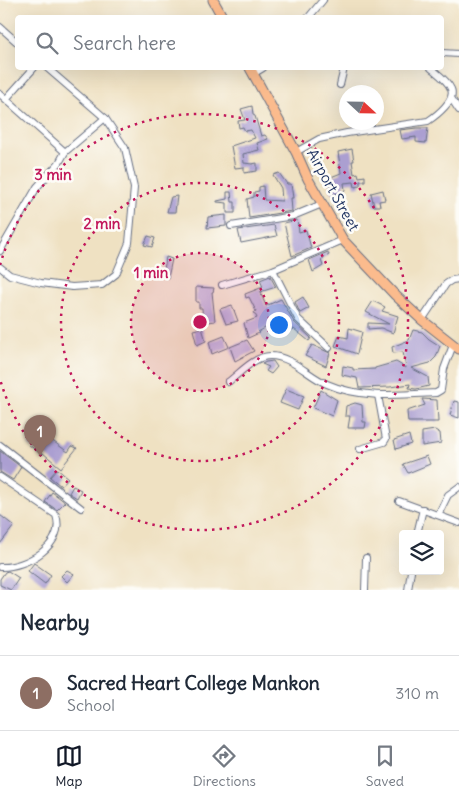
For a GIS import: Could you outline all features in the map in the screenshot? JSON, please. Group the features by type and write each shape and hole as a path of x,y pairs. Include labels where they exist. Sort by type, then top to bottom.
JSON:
{"highway":[{"path":"213,0 221,15"},
{"name":"Airport Street","path":"251,71 343,240 395,295 422,320 456,347"}],"street":[{"path":"310,15 323,0"},
{"path":"0,27 15,41"},
{"path":"444,53 459,54"},
{"path":"6,99 32,70"},
{"path":"0,267 10,276 41,283 72,287 102,285 116,274 130,243 134,188 125,148 105,118 49,70"},
{"path":"340,85 344,70"},
{"path":"296,152 319,139 428,121 436,116 452,94 451,88 433,70"},
{"path":"0,94 66,152"},
{"path":"450,98 459,110"},
{"path":"0,252 36,187 66,152 105,118"},
{"path":"231,226 293,216 322,204"},
{"path":"222,285 273,270 343,240"},
{"path":"273,270 298,319 329,348"},
{"path":"422,320 446,284 452,280 459,279"},
{"path":"228,382 258,359 272,356 296,364 326,384 347,391 378,395 436,394 439,392 444,369 456,347"},
{"path":"360,449 384,442 386,439 378,395"},
{"path":"0,445 81,508"},
{"path":"0,477 56,515 59,525 56,537 45,551 29,561 0,567"},
{"path":"438,515 448,495 459,487"},
{"path":"399,501 459,523"},
{"path":"418,530 423,509"},
{"path":"365,590 366,558"},
{"path":"408,590 410,575"}],"building":[{"path":"252,106 253,115 255,116 261,136 265,135 268,139 257,143 259,150 243,154 244,163 257,163 257,171 244,173 244,167 235,168 231,146 255,138 251,130 245,131 243,127 239,128 238,121 245,120 241,109"},
{"path":"428,128 426,143 416,142 416,137 402,139 400,130"},
{"path":"352,149 354,174 358,173 359,177 365,176 365,181 360,181 360,186 355,187 354,182 344,183 345,190 341,193 332,194 331,177 341,173 338,152"},
{"path":"279,173 287,184 291,184 292,211 249,218 247,199 254,197 254,192 259,191 259,187 263,186 264,200 282,201 281,188 273,175"},
{"path":"383,190 385,200 379,201 380,206 374,206 371,193"},
{"path":"227,192 231,192 232,202 235,202 235,213 227,213 227,203 217,202 227,199"},
{"path":"177,196 175,212 167,212 171,197"},
{"path":"226,215 226,226 207,228 208,217"},
{"path":"297,220 299,232 306,230 311,248 292,256 284,223"},
{"path":"274,225 277,236 241,243 238,230"},
{"path":"148,236 155,238 152,247 144,245"},
{"path":"328,252 329,255 321,260 323,266 313,272 309,260"},
{"path":"166,257 172,259 168,278 163,277"},
{"path":"270,276 276,287 260,292 266,306 281,299 294,322 311,338 309,341 294,329 278,336 272,324 248,338 244,323 257,318 254,312 256,311 249,297 246,298 245,294 263,287 260,280"},
{"path":"196,287 214,288 212,292 215,321 203,323 202,308 199,308 199,302 196,302"},
{"path":"303,297 309,308 300,313 295,302"},
{"path":"373,301 385,307 382,311 398,316 393,333 381,328 368,329 368,323 389,324 366,312"},
{"path":"232,305 238,321 226,324 220,309"},
{"path":"202,328 206,341 197,345 193,330"},
{"path":"349,328 362,332 357,354 335,346 339,336 348,338"},
{"path":"413,330 422,332 440,346 436,357 430,363 411,368 428,377 429,386 416,389 409,388 410,384 359,388 357,378 342,375 343,366 353,368 353,370 375,369 396,362 406,368 403,352 393,353 392,347 409,340"},
{"path":"224,336 229,347 212,354 209,342"},
{"path":"247,340 254,351 235,361 230,347"},
{"path":"312,345 330,353 326,366 305,356"},
{"path":"273,361 277,367 271,374 266,371 269,367 262,364"},
{"path":"286,389 304,396 298,410 280,403"},
{"path":"321,390 337,400 332,416 313,408"},
{"path":"422,399 437,400 438,422 408,422 407,411 425,405"},
{"path":"454,401 459,402 459,418 450,415"},
{"path":"355,403 362,405 363,422 366,422 365,428 348,428 350,416 345,416 346,406"},
{"path":"435,430 440,433 441,443 422,446 422,432"},
{"path":"40,432 68,452 72,446 77,448 61,468 43,453 42,455 29,445"},
{"path":"409,435 411,444 396,449 394,440"},
{"path":"0,451 21,467 13,480 0,472"},
{"path":"427,456 430,464 408,473 403,464"},
{"path":"57,469 68,478 61,486 50,477"},
{"path":"73,486 81,490 77,498 69,493"},
{"path":"52,492 65,502 57,510 45,502"},
{"path":"0,515 14,526 0,544"},
{"path":"34,563 51,575 45,584 28,571"},
{"path":"67,570 74,574 67,582 61,576"},
{"path":"8,571 19,578 11,590 0,585 0,579"}],"place":[{"name":"Sacred Heart College Mankon","path":"40,456"}]}
